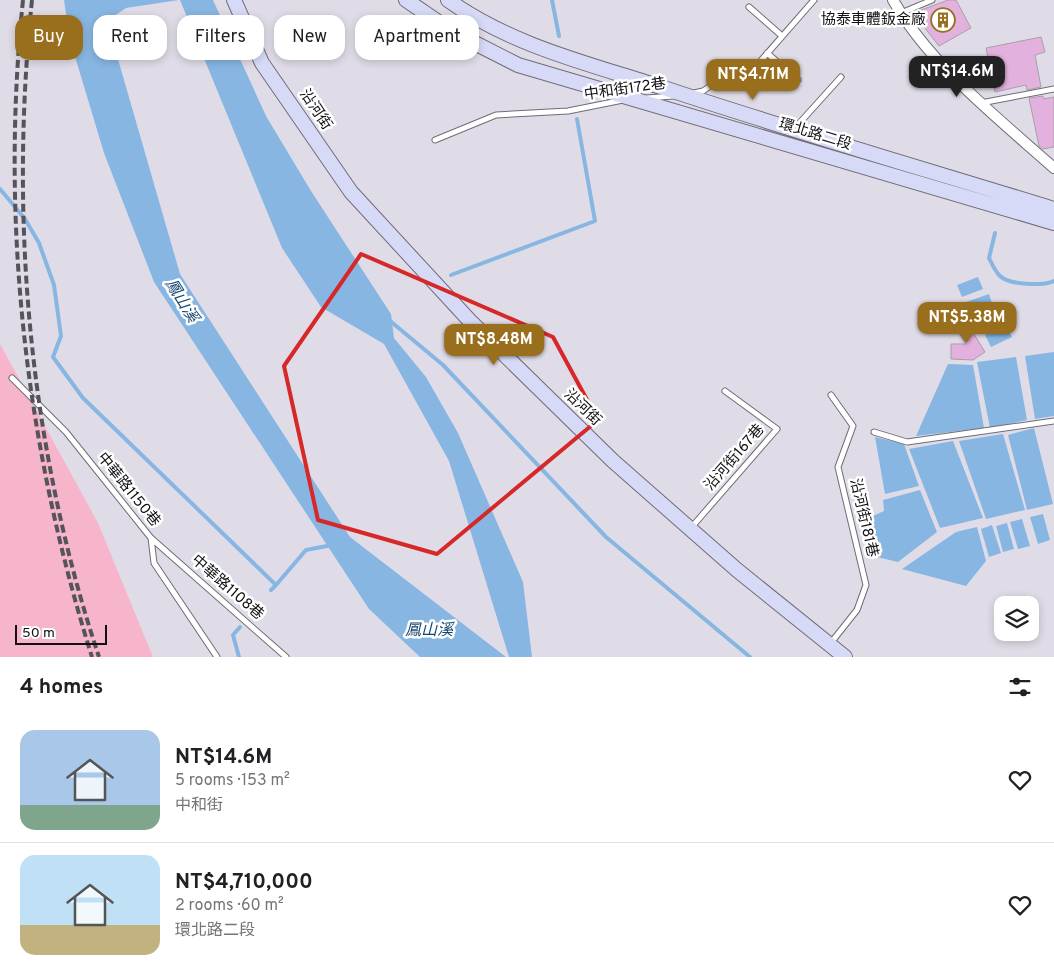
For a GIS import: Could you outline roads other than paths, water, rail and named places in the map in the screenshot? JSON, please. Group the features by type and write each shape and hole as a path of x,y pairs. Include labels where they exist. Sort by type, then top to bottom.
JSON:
{"street":[{"name":"沿河街","path":"234,0 262,63 351,192 476,327 613,461 690,529 845,657"},
{"name":"環北路二段","path":"406,0 453,32 518,65 636,98 1054,223"},
{"name":"環北路二段","path":"448,0 462,10 526,44 1054,209"},
{"path":"893,0 901,14 954,77 1054,168"}],"lane":[{"name":"中和街172巷","path":"435,140 496,115 568,111 636,98 685,95 703,91 714,84 744,80 814,0"},
{"path":"901,14 932,0"},
{"path":"749,7 782,36"},
{"path":"767,54 798,80"},
{"path":"794,129 842,77"},
{"path":"981,103 1054,89"},
{"name":"中華路1150巷","path":"12,378 66,432 151,538 154,563 217,657"},
{"name":"沿河街167巷","path":"690,529 777,429 725,391"},
{"name":"沿河街181巷","path":"829,644 858,610 866,585 838,467 853,426 831,395"},
{"path":"874,432 907,442 1054,421"},
{"name":"中華路1108巷","path":"151,538 286,657"}],"water":[{"name":"鳳山溪","path":"64,0 179,0 126,8 116,15 93,15 93,60 118,60 180,274 350,537 506,657 420,657 369,609 154,282 104,153 76,60 83,60 83,15 66,15"},
{"name":"鳳山溪","path":"180,0 213,0 220,15 186,15"},
{"name":"鳳山溪","path":"205,60 240,60 266,116 311,191 391,314 394,338 426,377 458,433 523,582 532,657 509,657 449,461 384,344 321,307 282,248"},
{"path":"978,277 983,289 962,297 957,285"},
{"path":"989,294 993,306 970,313 966,302"},
{"path":"997,309 1003,321 981,331 975,318"},
{"path":"1006,325 1012,337 991,347 985,335"},
{"path":"1054,352 1054,416 1035,419 1025,356"},
{"path":"1016,357 1027,420 990,428 977,362"},
{"path":"948,364 973,365 984,428 916,436"},
{"path":"1034,428 1053,504 1027,510 1008,435"},
{"path":"1003,434 1025,510 986,519 959,441"},
{"path":"875,437 904,444 919,486 885,494"},
{"path":"953,441 983,518 940,528 909,449"},
{"path":"920,490 937,532 898,562 873,556 864,520 884,511 883,500"},
{"path":"1043,514 1050,540 1038,544 1030,517"},
{"path":"1022,519 1030,546 1018,549 1010,522"},
{"path":"1007,523 1014,549 1003,552 996,526"},
{"path":"992,525 1001,553 989,557 981,529"},
{"path":"977,527 986,561 966,586 902,569 956,532"}],"waterway":[{"path":"552,0 559,36"},
{"path":"451,275 595,221 577,119"},
{"path":"0,189 25,219 39,243 54,285 61,336 53,357 83,398 276,585 271,590"},
{"path":"995,233 989,258 1000,276 1004,279 1026,284 1042,284 1054,281"},
{"path":"389,320 443,365 606,537 750,657"},
{"path":"276,585 306,550 332,545"},
{"path":"239,657 233,635 240,627"}],"railway":[{"path":"23,0 17,83 15,166 17,249 24,332 35,414 50,496 69,577 92,657"},
{"path":"32,0 25,83 23,166 25,249 31,332 41,415 56,497 75,578 99,657"}],"place":[{"name":"協泰車體鈑金廠","path":"943,20"}]}
